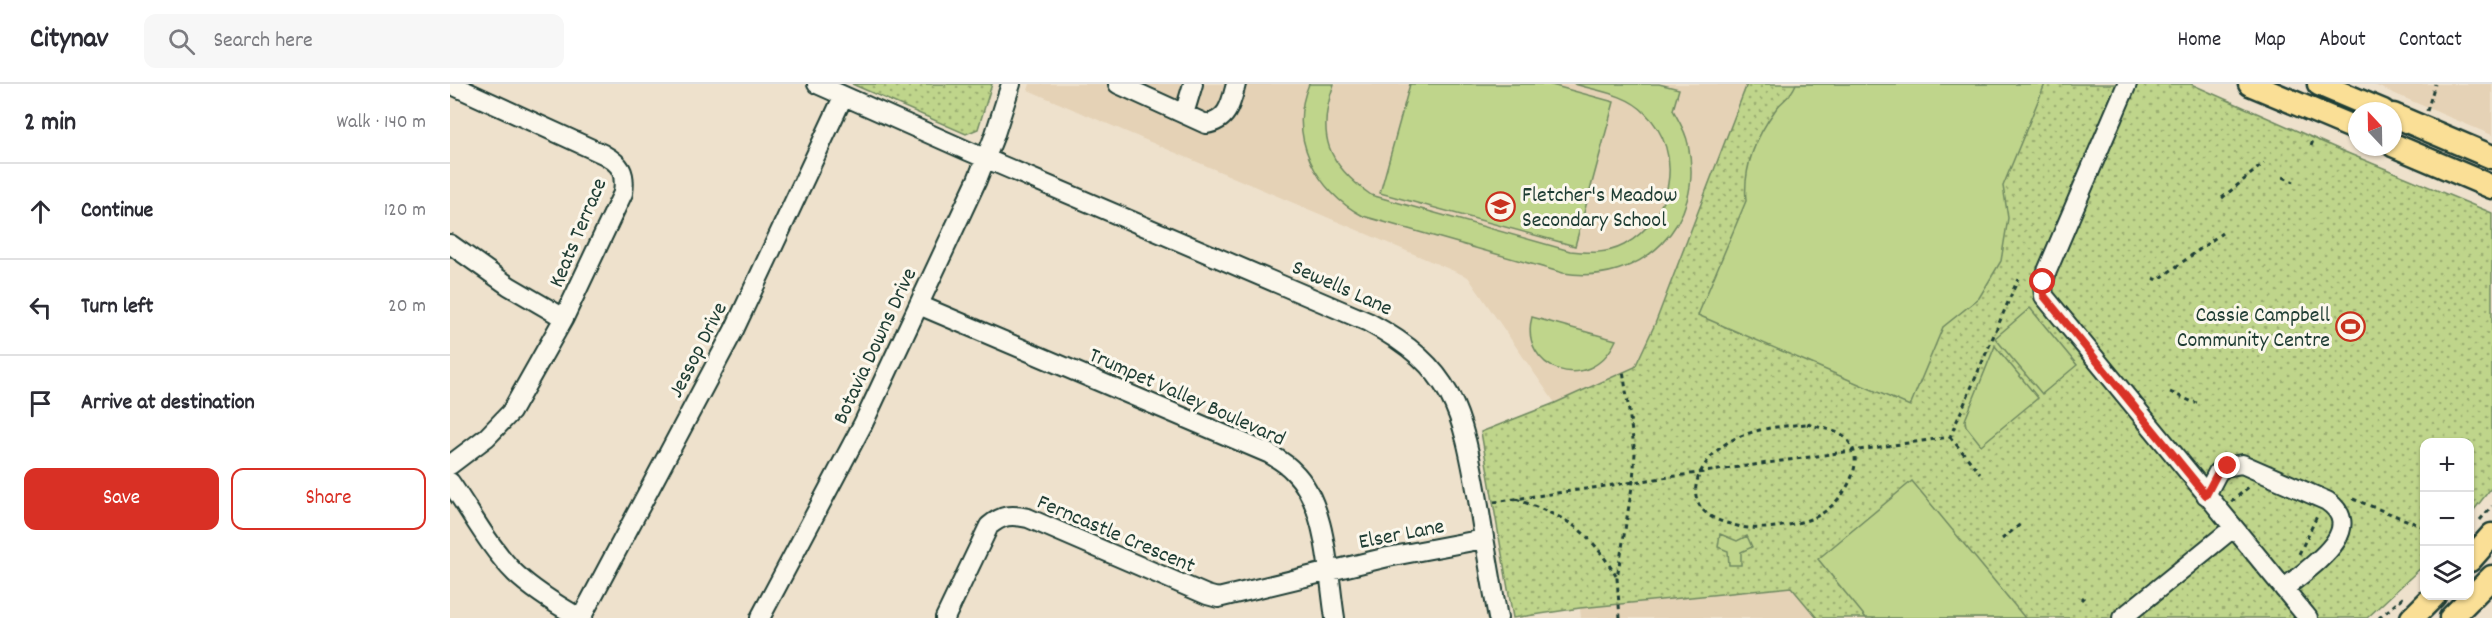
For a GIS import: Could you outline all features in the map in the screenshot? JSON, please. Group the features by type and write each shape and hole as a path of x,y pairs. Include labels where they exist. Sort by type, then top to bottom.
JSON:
{"main road":[{"path":"2250,84 2348,125"},
{"path":"2320,84 2362,102"},
{"path":"2402,119 2492,157"},
{"path":"2402,149 2492,187"},
{"path":"2474,555 2492,535"},
{"path":"2451,618 2492,577"},
{"path":"2412,618 2430,600"}],"street":[{"name":"Keats Terrace","path":"450,84 603,154 617,162 623,170 625,180 623,193 564,318 511,412 487,438 450,465"},
{"name":"Sewells Lane","path":"817,84 986,159 1368,322 1404,342 1432,369 1447,390 1461,417 1469,449 1498,618"},
{"name":"Botavia Downs Drive","path":"760,618 863,424 986,159 1011,84"},
{"path":"1118,84 1145,90 1184,114 1206,124 1215,123 1229,111 1236,84"},
{"path":"1184,114 1192,84"},
{"path":"2127,84 2047,271 2044,296 2308,618"},
{"name":"Jessop Drive","path":"580,618 734,330 843,97"},
{"path":"450,244 509,286 564,318"},
{"name":"Trumpet Valley Boulevard","path":"919,304 1276,458 1294,471 1312,499 1318,518 1335,618"},
{"path":"2206,495 2218,472 2225,467 2242,464 2327,501 2336,508 2342,522 2340,535 2334,545 2284,589"},
{"path":"450,482 497,551 514,571 527,584 580,618"},
{"name":"Ferncastle Crescent","path":"945,618 989,526 998,518 1012,515 1028,518 1207,596 1218,598 1328,572"},
{"path":"2122,618 2233,528"},
{"name":"Elser Lane","path":"1328,572 1388,557 1484,540"}],"path":[{"path":"2425,115 2435,84"},
{"path":"2311,146 2314,138"},
{"path":"2222,198 2264,163"},
{"path":"2283,177 2294,182"},
{"path":"2152,278 2158,280 2222,232"},
{"path":"1950,437 2018,279"},
{"path":"1620,618 1617,578 1633,481 1635,453 1623,370"},
{"path":"2170,392 2196,403 2196,401"},
{"path":"1807,424 1839,434 1854,449 1856,463 1846,491 1821,514 1791,524 1750,529 1719,521 1702,510 1696,494 1700,472 1714,452 1732,440 1772,426 1807,424"},
{"path":"1492,502 1950,437"},
{"path":"1950,437 1980,473"},
{"path":"2225,507 2253,483 2259,486"},
{"path":"1514,498 1548,511 1581,529 1599,548 1617,578"},
{"path":"2353,500 2420,525"},
{"path":"2296,561 2320,510"},
{"path":"2002,539 2022,523"},
{"path":"2379,618 2410,592"}],"shaded area":[{"name":"Fletcher's Meadow Secondary School","path":"1030,84 1747,84 1655,324 1635,367 1555,403 1468,277 1028,90"},
{"path":"2372,84 2492,84 2492,135 2449,117"},
{"path":"1791,587 1817,618 1581,618 1580,608"}],"green space":[{"path":"852,84 992,84 978,129 966,134"},
{"path":"1309,84 1334,84 1326,118 1329,147 1344,172 1371,195 1570,251 1591,252 1618,248 1640,234 1653,219 1663,202 1668,184 1669,165 1666,147 1658,129 1638,107 1621,97 1574,84 1659,84 1679,89 1673,110 1688,144 1691,173 1687,200 1677,223 1662,243 1642,259 1618,270 1592,274 1563,273 1363,216 1346,206 1332,193 1319,177 1310,160 1304,142 1302,123 1303,104"},
{"path":"1410,84 1548,84 1614,102 1575,246 1380,193"},
{"path":"1747,84 2191,84 2348,153 2348,156 2355,156 2492,213 2492,487 2474,510 2474,438 2420,438 2420,569 2367,618 1817,618 1791,587 1580,608 1513,618 1481,432 1555,403 1635,367 1655,324"},
{"path":"1796,84 2045,84 2003,186 2008,218 2001,261 1979,298 1943,327 1910,406 1698,315 1746,201 1747,176 1752,152 1762,130"},
{"path":"2030,308 2077,365 2042,394 1995,338"},
{"path":"1532,317 1616,340 1604,358 1590,368 1574,372 1559,369 1545,362 1535,350 1530,335"},
{"path":"1995,346 2038,398 1981,445 1966,426 1965,420"},
{"path":"1912,481 2025,618 1866,618 1818,559"},
{"path":"1720,534 1737,541 1747,536 1752,547 1741,552 1741,565 1729,565 1728,551 1718,547"}],"place":[{"name":"Fletcher's Meadow Secondary School","path":"1501,206"},
{"name":"Cassie Campbell Community Centre","path":"2351,326"}],"route":[{"path":"2043,282 2044,296 2206,495 2218,472 2228,466"}]}
